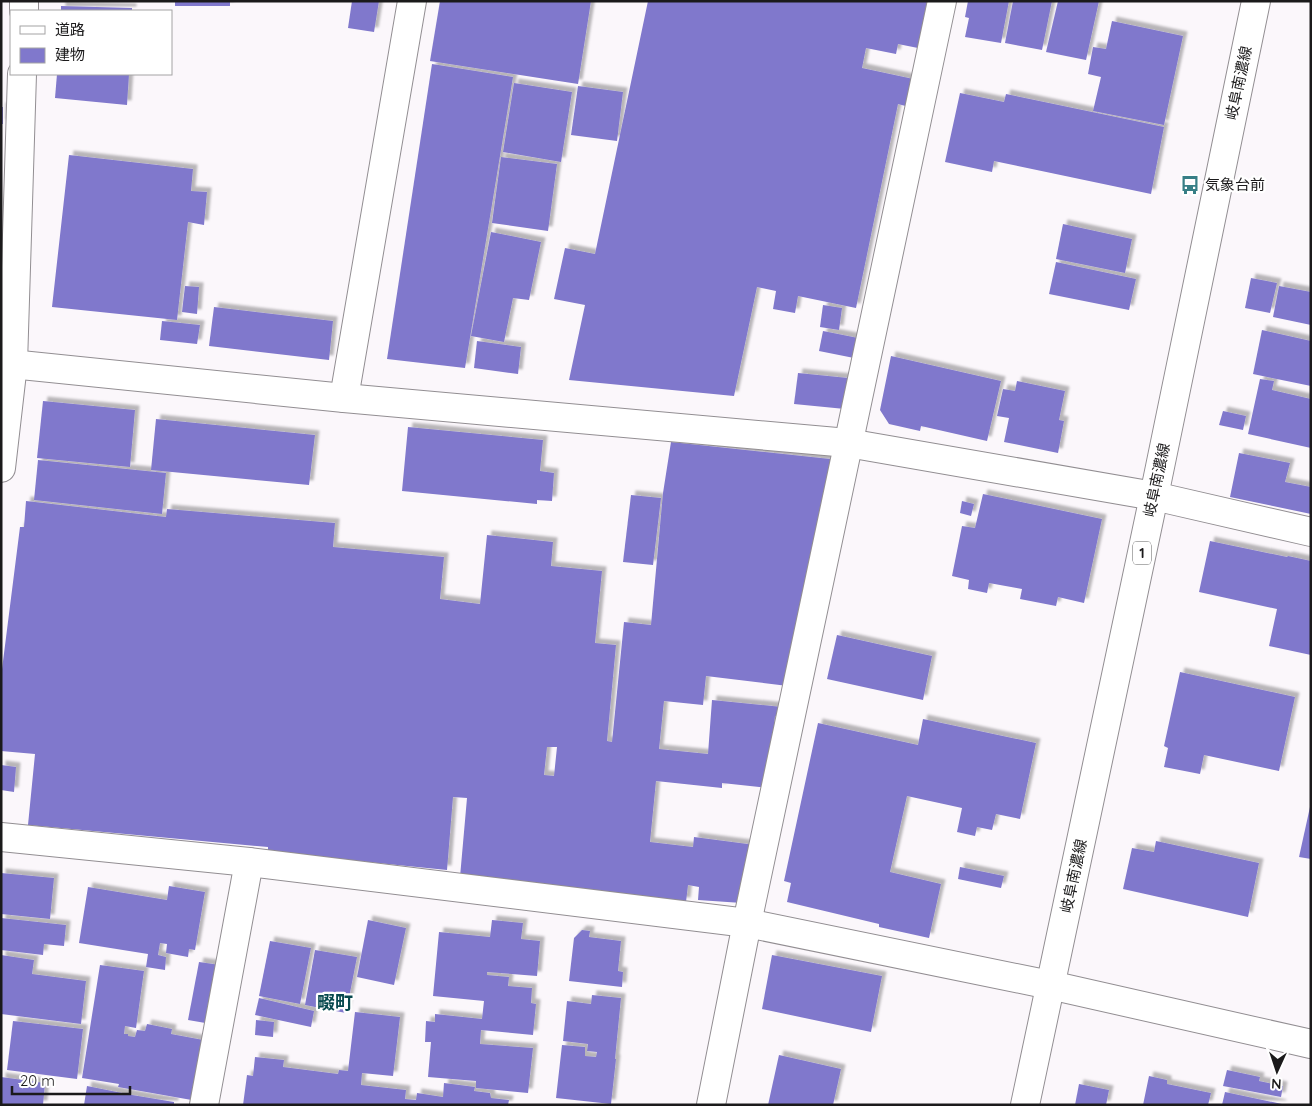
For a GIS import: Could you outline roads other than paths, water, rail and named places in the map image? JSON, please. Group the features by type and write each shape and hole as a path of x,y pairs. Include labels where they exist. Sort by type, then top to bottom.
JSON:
{"street":[{"path":"344,398 412,1"},
{"path":"711,1105 747,922 942,1"},
{"name":"岐阜南濃線","path":"1025,1105 1154,496 1256,1"},
{"path":"1,468 22,75"},
{"path":"7,364 344,398 848,442 1154,496 1311,532"},
{"path":"1,837 249,862 747,922 1050,986 1311,1044"},
{"path":"204,1105 249,862"}],"place":[{"name":"気象台前","path":"1190,185"}],"district":[{"name":"畷町","path":"335,1003"}]}
